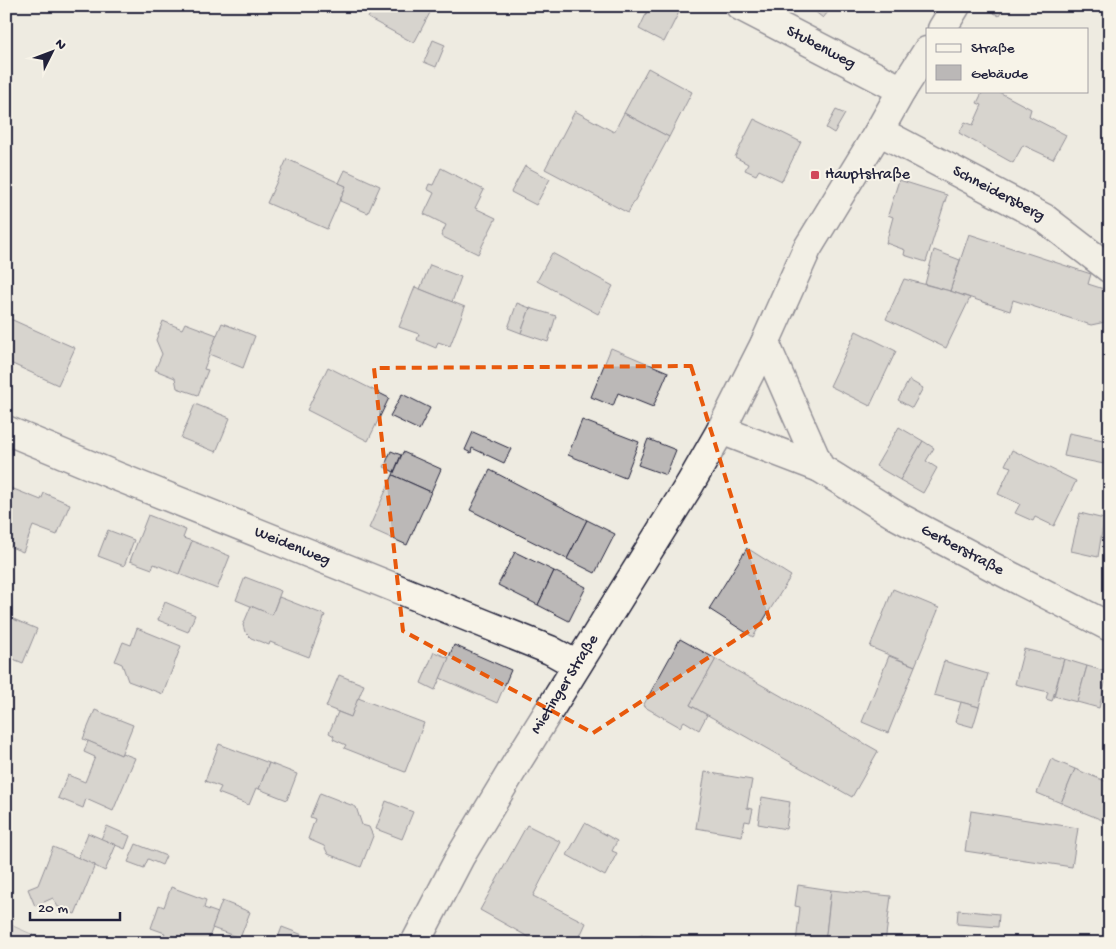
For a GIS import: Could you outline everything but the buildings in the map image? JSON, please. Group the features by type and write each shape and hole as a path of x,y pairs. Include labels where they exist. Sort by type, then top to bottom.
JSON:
{"street":[{"name":"Stubenweg","path":"740,6 902,90"},
{"path":"943,28 956,6"},
{"path":"721,430 765,343 807,248 926,53"},
{"name":"Schneidersberg","path":"878,131 1044,218 1110,269"},
{"path":"765,343 820,468"},
{"name":"Weidenweg","path":"6,430 550,650 577,665"},
{"name":"Gerberstraße","path":"721,430 820,468 897,516 1110,627"},
{"name":"Mietinger Straße","path":"415,943 460,857 680,501 721,430"}],"highlighted area":[{"path":"691,366 769,618 593,733 403,631 374,368"}],"shaded area":[{"path":"6,923 52,943 6,943"}],"place":[{"name":"Hauptstraße","path":"815,175"}]}
